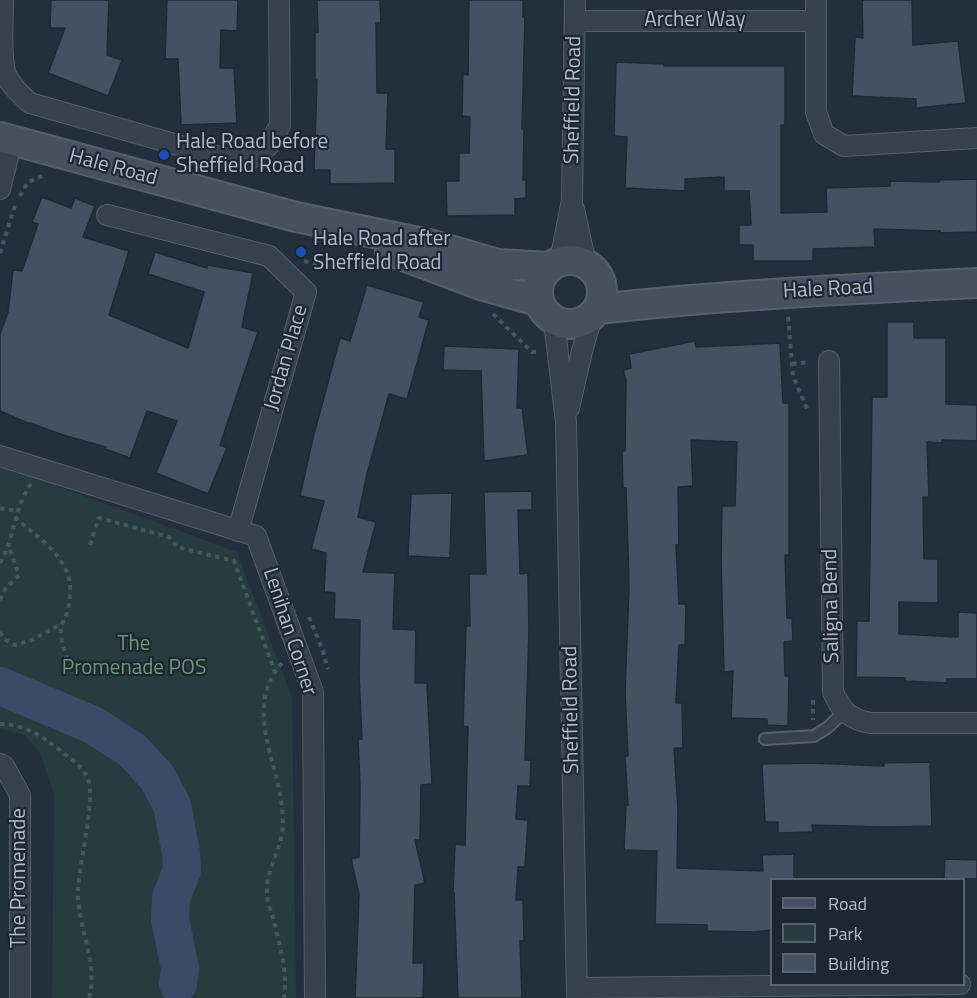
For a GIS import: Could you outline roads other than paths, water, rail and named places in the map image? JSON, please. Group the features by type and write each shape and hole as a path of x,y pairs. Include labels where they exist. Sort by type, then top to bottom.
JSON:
{"main road":[{"name":"Hale Road","path":"6,139 296,217 433,245 498,264 574,268 680,300"},
{"name":"Hale Road","path":"296,217 546,311"},
{"path":"574,268 603,295 595,313 573,325 546,311 537,289 541,276 574,268"},
{"name":"Hale Road","path":"595,313 680,300 822,290 977,283"}],"street":[{"path":"3,0 5,72 15,90 30,103 220,157 247,161 268,146 280,125 279,0"},
{"name":"Sheffield Road","path":"574,268 572,201 575,0"},
{"path":"816,0 816,112 824,134 844,146 977,138"},
{"name":"Archer Way","path":"575,21 816,21"},
{"path":"0,189 6,139"},
{"name":"Jordan Place","path":"107,215 268,256 306,292 238,531"},
{"name":"Sheffield Road","path":"546,311 566,422 577,993"},
{"name":"Sheffield Road","path":"566,422 582,351 595,313"},
{"name":"Saligna Bend","path":"829,361 833,686 838,704 845,711"},
{"name":"Lenihan Corner","path":"0,456 256,536 313,692 315,998"},
{"path":"845,711 859,722 977,723"},
{"name":"The Promenade","path":"0,764 4,766 20,795 20,998"},
{"path":"577,993 793,992 920,986"}],"lane":[{"path":"765,739 813,736 821,733 845,711"}],"waterway":[{"path":"0,686 93,725 132,750 157,777 172,805 181,853 182,870 171,898 170,919 180,968 178,984"}],"place":[{"name":"Hale Road before Sheffield Road","path":"164,155"},
{"name":"Hale Road after Sheffield Road","path":"301,252"}],"park label":[{"name":"The Promenade POS","path":"134,657"}]}
